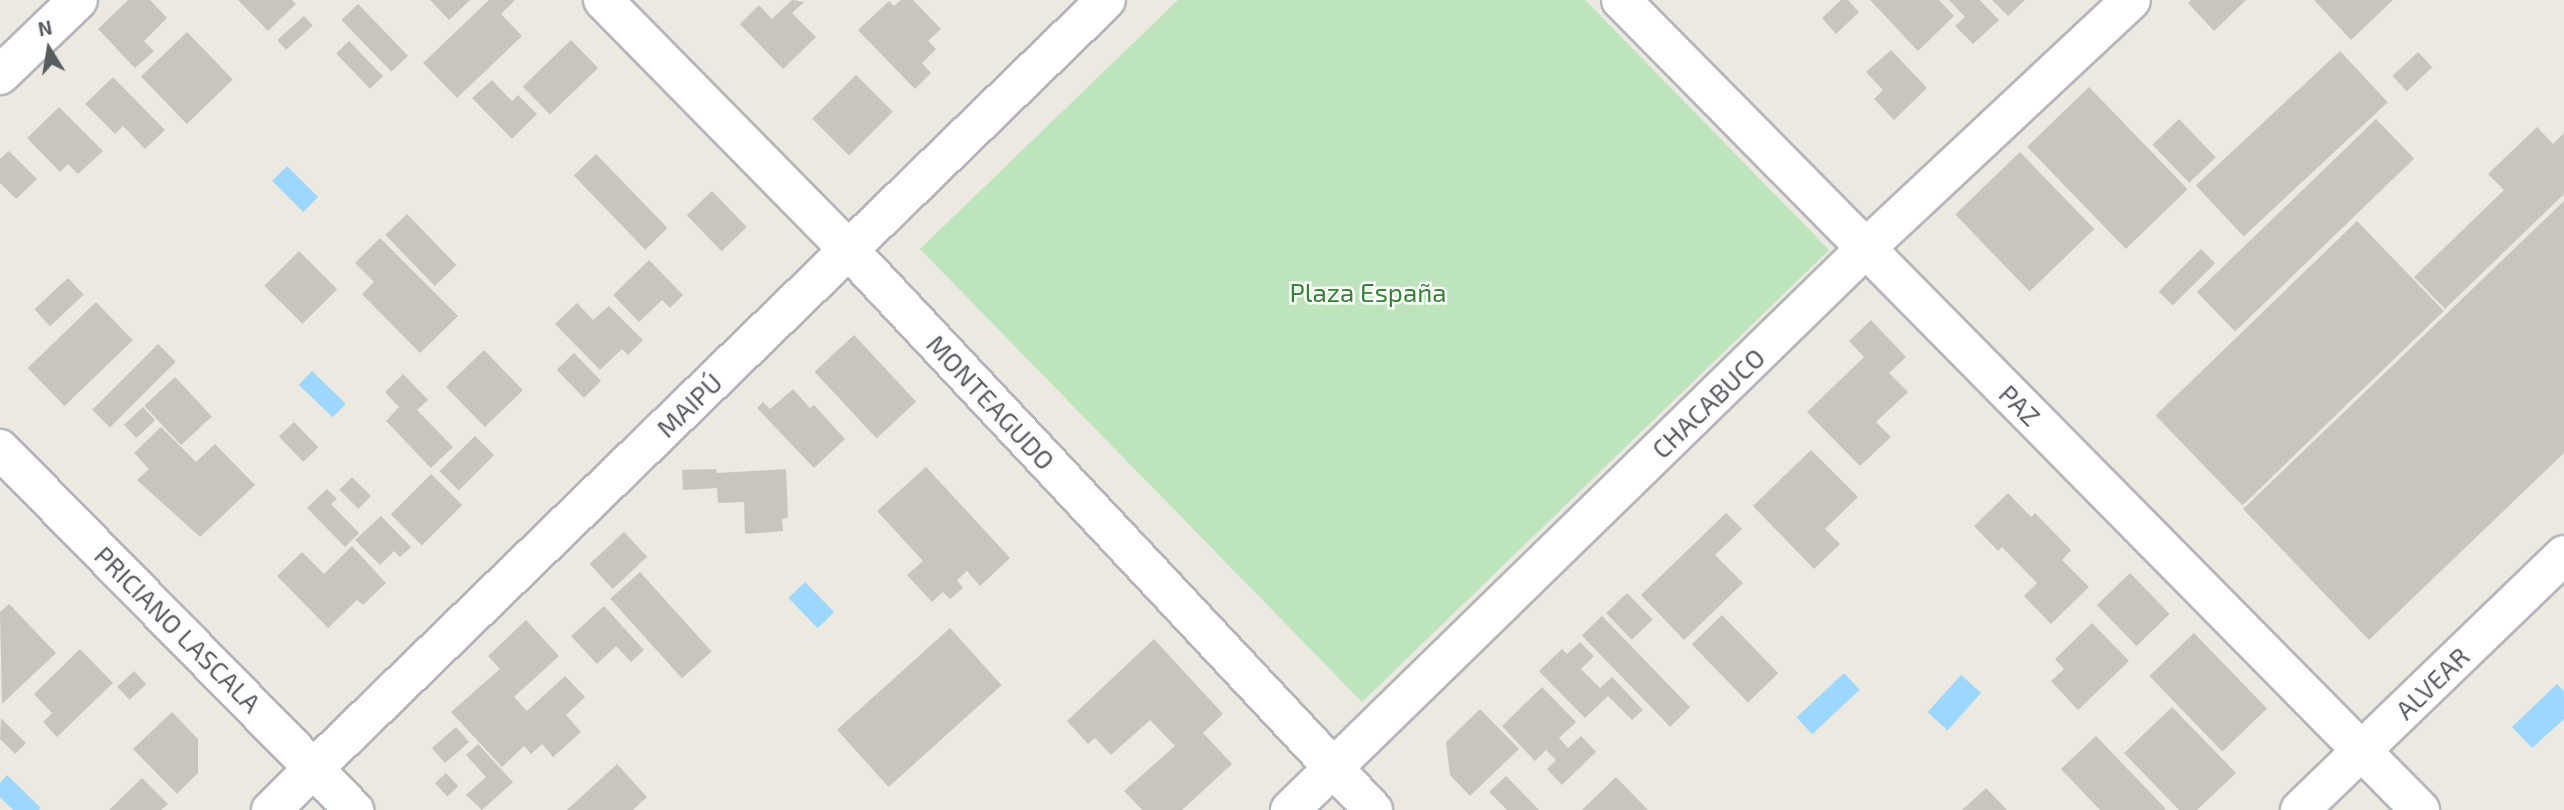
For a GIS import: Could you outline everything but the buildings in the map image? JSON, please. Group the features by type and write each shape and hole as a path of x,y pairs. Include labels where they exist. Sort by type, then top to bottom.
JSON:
{"street":[{"path":"0,75 78,0"},
{"name":"MONTEAGUDO","path":"603,0 849,250 1373,810"},
{"name":"MAIPÚ","path":"271,810 1106,0"},
{"name":"PAZ","path":"1621,0 2420,810"},
{"name":"CHACABUCO","path":"1290,810 1865,249 2131,0"},
{"name":"PRICIANO LASCALA","path":"0,449 354,810"},
{"name":"ALVEAR","path":"2300,810 2564,555"}],"green space":[{"name":"Plaza España","path":"1178,0 1585,0 1829,250 1362,702 920,249"}],"water":[{"path":"287,166 318,197 303,212 272,181"},
{"path":"312,371 346,404 333,417 299,385"},
{"path":"805,582 834,612 818,628 788,598"},
{"path":"1844,673 1860,690 1812,734 1796,717"},
{"path":"1961,675 1981,693 1948,730 1928,712"},
{"path":"2557,684 2564,691 2564,719 2532,748 2512,727"},
{"path":"7,775 41,808 39,810 13,810 0,797 0,783"}]}
